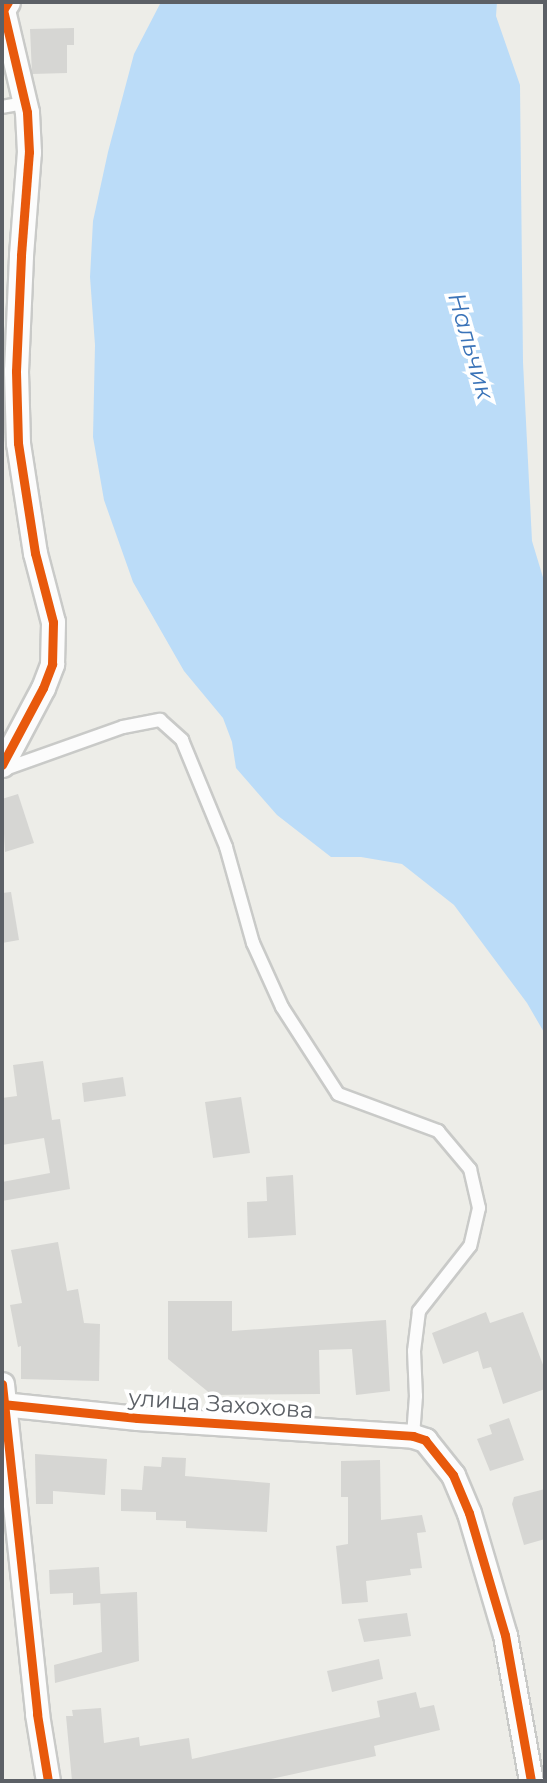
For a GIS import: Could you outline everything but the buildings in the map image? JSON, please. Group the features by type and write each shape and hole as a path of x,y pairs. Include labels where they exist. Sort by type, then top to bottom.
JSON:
{"street":[{"path":"2,765 43,688 52,664 53,622 35,552 18,443 18,319 29,152 13,105 3,10 8,2"},
{"path":"3,1397 37,1714 48,1781"},
{"name":"улица Захохова","path":"3,1397 137,1418 413,1436 425,1440 453,1475 469,1513 505,1636 531,1781"}],"lane":[{"path":"2,770 123,727 160,720 182,740 226,847 253,943 282,1007 338,1094 438,1131 470,1169 479,1208 470,1246 419,1311 414,1351 416,1396 413,1436"}],"water":[{"name":"Нальчик","path":"161,2 497,2 496,16 520,85 523,362 532,541 545,584 545,1034 527,1003 454,905 402,864 361,857 331,857 277,815 236,768 232,742 223,718 184,671 133,582 104,500 93,437 95,345 90,277 93,221 108,152 134,54"}],"cycle path":[{"path":"2,765 43,688 52,664 53,622 35,553 18,443 16,371 29,152 27,112 3,10 8,2"},
{"path":"2,1384 37,1714 48,1781"},
{"path":"2,1404 137,1418 413,1436 425,1440 453,1475 469,1513 505,1635 531,1781"}]}
